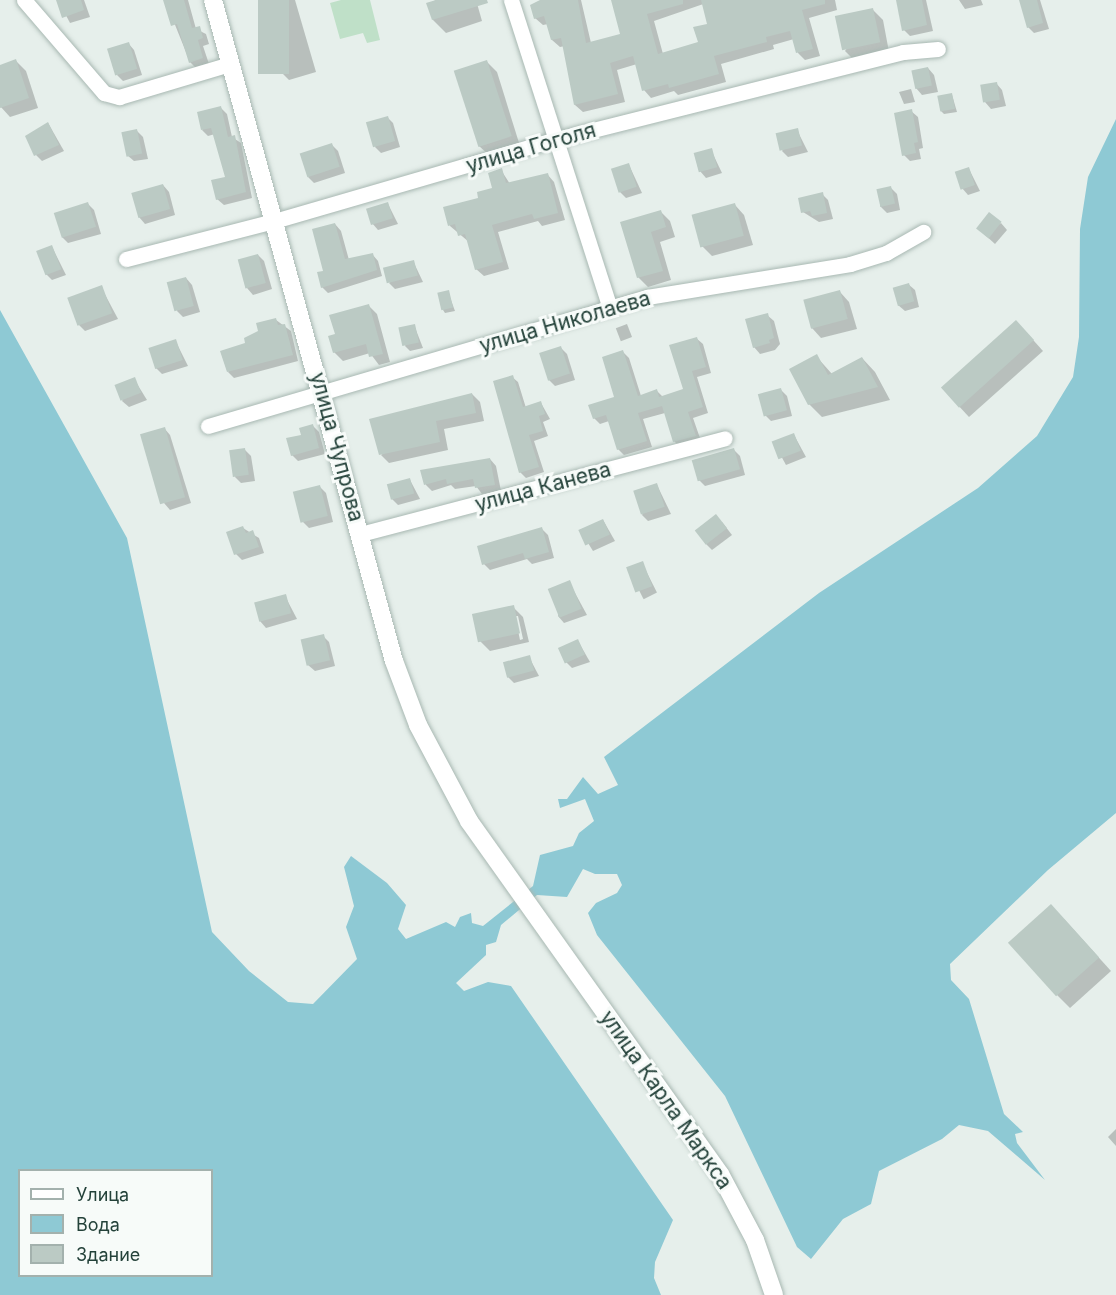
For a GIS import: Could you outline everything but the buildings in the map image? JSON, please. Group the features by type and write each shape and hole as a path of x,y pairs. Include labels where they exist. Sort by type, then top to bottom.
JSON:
{"street":[{"path":"24,0 104,93 119,97 230,64"},
{"name":"улица Чупрова","path":"213,0 323,394 394,661 418,725 450,790 537,915"},
{"path":"511,0 610,308"},
{"name":"улица Гоголя","path":"126,259 274,221 557,139 903,52 938,49"},
{"name":"улица Николаева","path":"208,426 647,297 850,264 886,253 923,232"},
{"name":"улица Канева","path":"360,534 725,438"},
{"name":"улица Карла Маркса","path":"537,915 720,1174 755,1240 774,1295"}],"green space":[{"path":"341,0 370,0 380,40 367,43 363,33 340,39 330,3"}],"water":[{"path":"1116,119 1116,813 1048,870 950,964 951,980 969,999 1004,1114 1023,1132 1015,1134 1017,1143 1045,1180 988,1131 959,1125 942,1139 879,1171 871,1204 843,1219 811,1259 797,1247 725,1096 597,935 588,913 596,903 617,893 622,885 617,874 595,874 583,869 567,897 537,895 501,925 496,942 486,945 486,955 456,983 464,991 488,982 511,986 673,1220 655,1262 654,1278 661,1295 0,1295 0,310 127,538 212,932 249,971 288,1002 313,1004 357,959 346,927 354,906 344,867 351,856 387,883 406,905 398,929 406,939 446,922 455,927 460,917 471,913 472,923 483,926 533,886 540,855 573,846 579,833 594,821 585,799 560,808 558,799 567,799 583,777 598,794 618,785 604,757 819,593 978,488 1037,436 1073,377 1079,337 1080,229 1088,177"}]}
